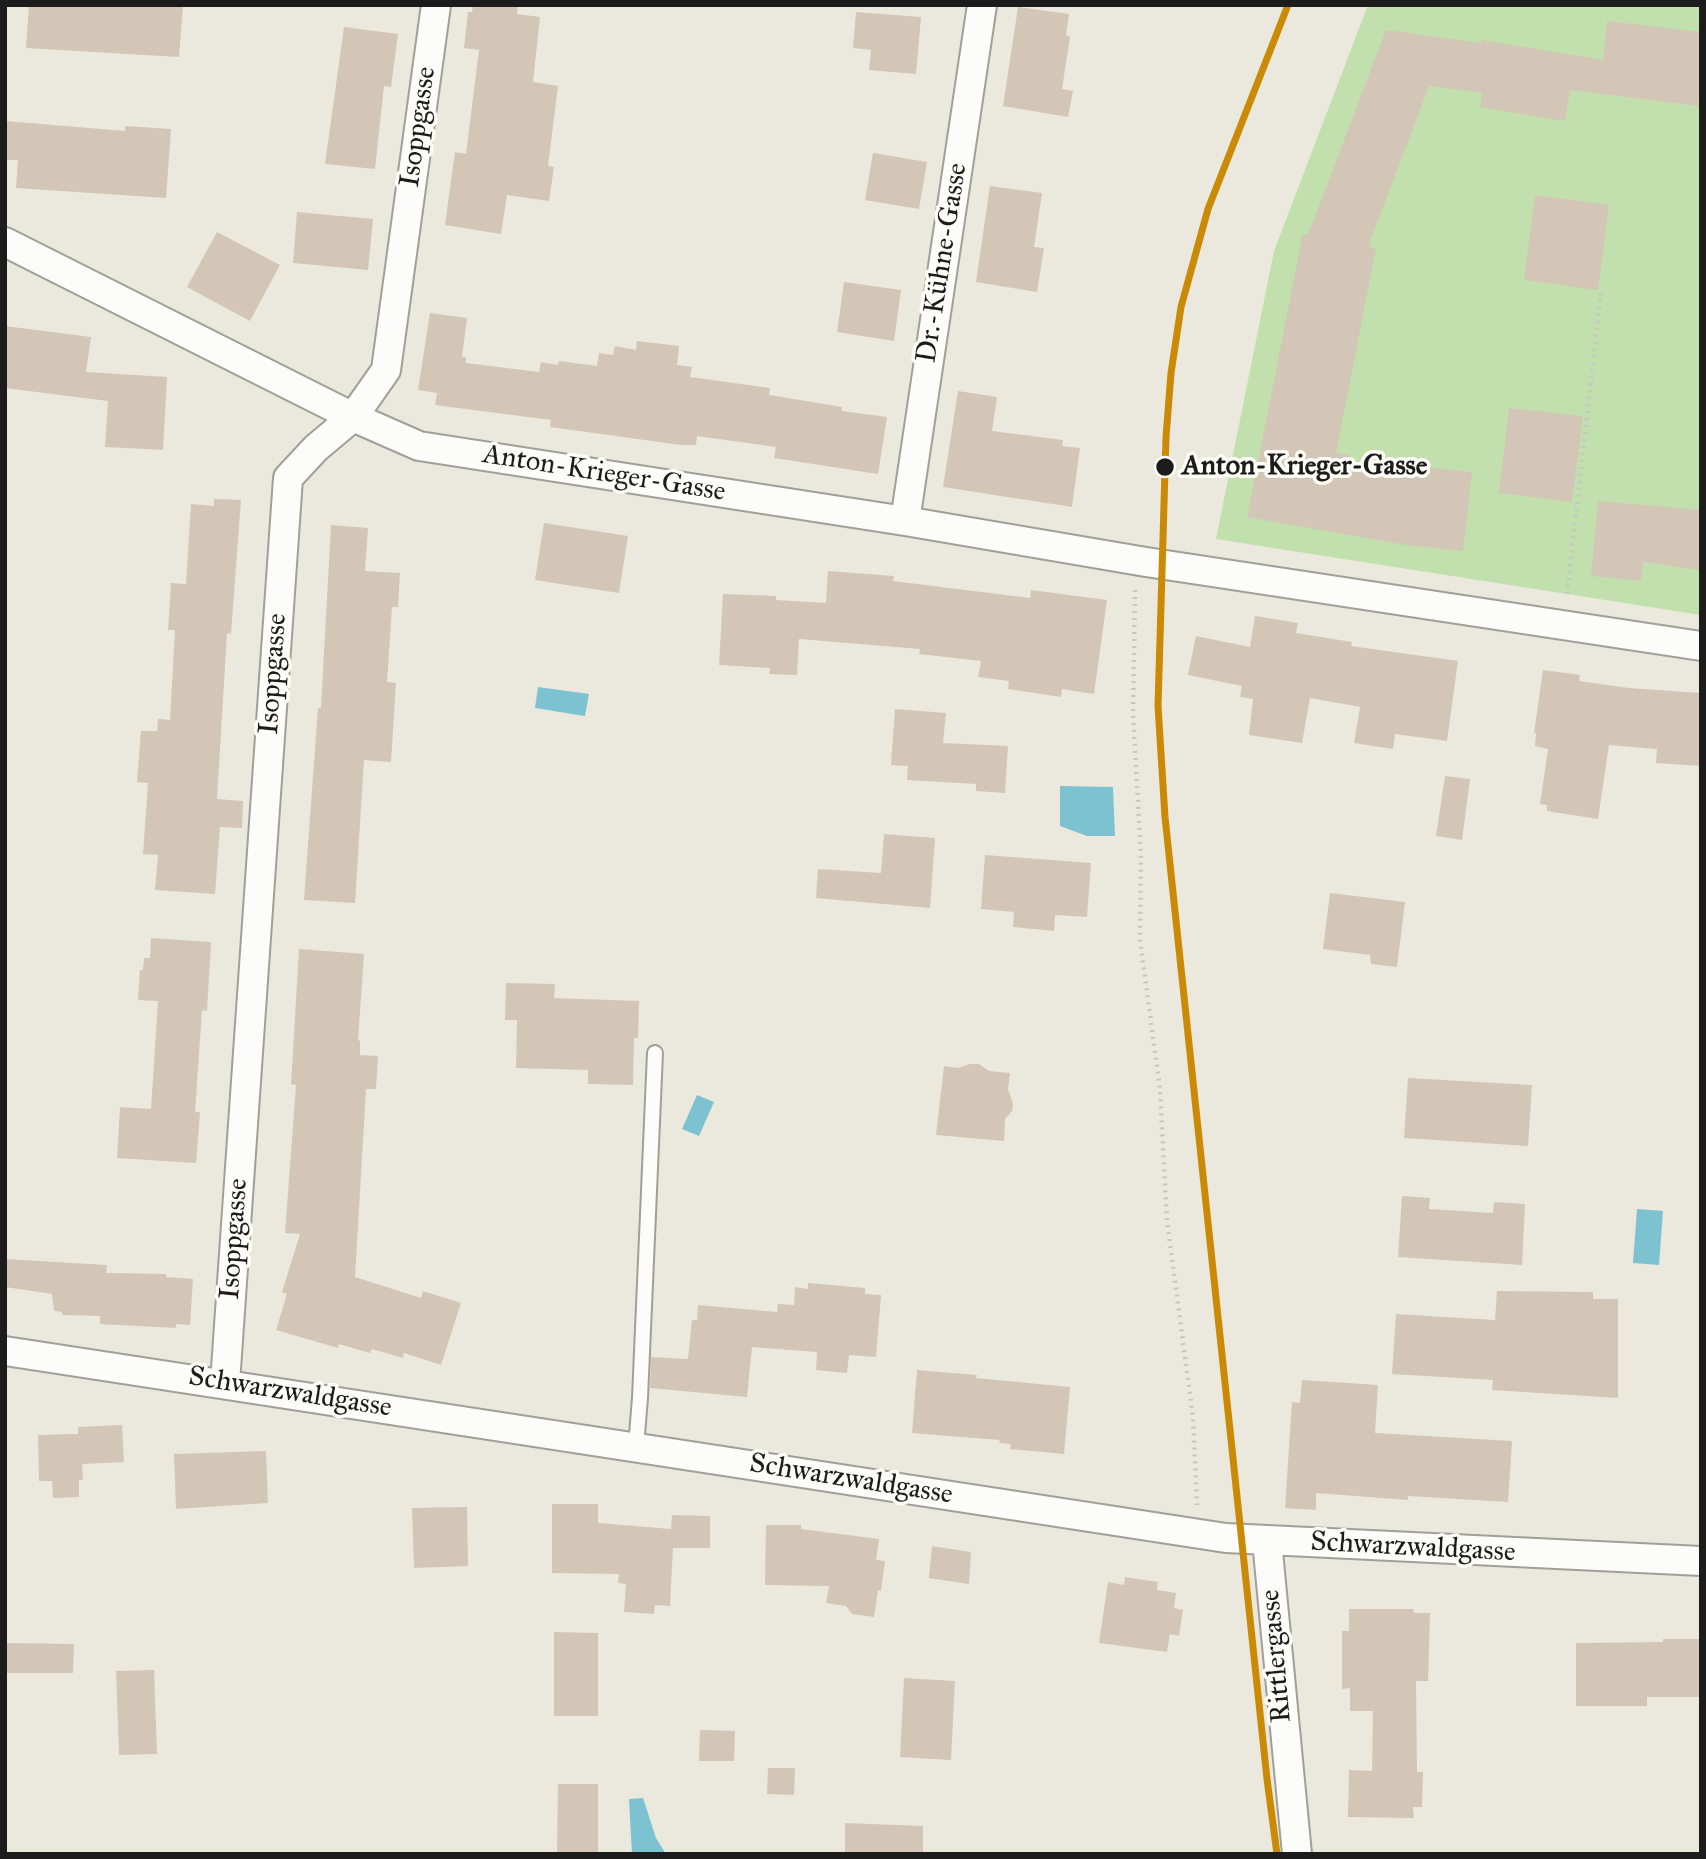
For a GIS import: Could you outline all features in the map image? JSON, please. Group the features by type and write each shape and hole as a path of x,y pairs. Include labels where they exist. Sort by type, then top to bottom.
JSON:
{"street":[{"name":"Isoppgasse","path":"225,1383 288,478 316,448 353,417 386,370 436,5"},
{"name":"Dr.-Kühne-Gasse","path":"905,521 982,5"},
{"name":"Anton-Krieger-Gasse","path":"5,242 353,417 419,446 905,521 1136,560 1701,646"},
{"name":"Schwarzwaldgasse","path":"5,1350 1198,1534 1267,1541 1701,1561"},
{"name":"Rittlergasse","path":"1267,1541 1297,1854"}],"lane":[{"path":"636,1447 655,1053"}],"path":[{"path":"1564,626 1601,292"},
{"path":"1136,560 1133,713 1141,857 1140,940 1160,1089 1167,1221 1194,1418 1198,1534"}],"green space":[{"path":"1368,5 1701,5 1701,615 1216,539 1274,251"}],"water":[{"path":"538,687 589,694 585,716 535,708"},
{"path":"1060,786 1113,787 1115,836 1087,836 1060,826"},
{"path":"697,1095 714,1102 699,1136 682,1129"},
{"path":"1637,1209 1663,1211 1659,1265 1633,1263"},
{"path":"643,1798 656,1838 666,1854 632,1854 629,1799"}],"building":[{"path":"29,5 183,5 179,57 26,48"},
{"path":"473,5 518,5 517,14 540,17 533,82 558,86 548,166 554,167 549,201 507,195 501,234 445,225 455,152 466,154 479,50 464,48 468,12 472,12"},
{"path":"1018,7 1069,14 1066,35 1070,37 1062,89 1073,91 1068,117 1003,106"},
{"path":"856,12 921,17 916,74 869,70 871,50 853,48"},
{"path":"1607,21 1701,32 1698,106 1570,90 1565,121 1480,107 1482,93 1429,86 1368,247 1376,248 1336,453 1350,455 1349,461 1415,470 1416,466 1472,472 1463,551 1406,545 1247,517 1303,234 1308,235 1386,30 1481,43 1481,40 1603,60"},
{"path":"344,27 398,34 391,87 384,86 375,169 325,164"},
{"path":"5,121 125,131 125,126 171,129 166,198 16,188 18,160 5,160"},
{"path":"873,153 927,162 919,209 865,200"},
{"path":"990,186 1042,193 1034,247 1044,248 1037,292 976,282"},
{"path":"1535,195 1609,205 1598,290 1524,280"},
{"path":"297,212 373,219 368,270 293,263"},
{"path":"217,232 280,265 250,321 187,287"},
{"path":"844,282 901,290 894,341 837,332"},
{"path":"430,313 467,318 462,357 466,357 466,363 539,372 541,362 558,365 559,361 597,366 599,353 613,355 615,346 636,350 637,341 679,346 677,365 692,367 690,377 770,388 769,395 842,407 842,411 887,417 878,474 774,458 776,447 697,436 696,445 681,445 550,427 551,420 435,405 437,393 418,390"},
{"path":"5,326 91,337 86,372 167,377 163,450 105,447 108,401 5,388"},
{"path":"958,391 997,397 992,431 1063,440 1062,446 1080,448 1072,507 943,487"},
{"path":"1509,408 1583,416 1572,502 1499,493"},
{"path":"214,499 241,500 231,634 227,633 217,799 243,801 242,828 220,827 215,894 155,890 158,855 143,854 148,783 137,782 141,731 157,731 158,719 170,720 175,630 168,630 171,583 186,584 191,504 214,506"},
{"path":"1598,501 1701,510 1701,570 1643,562 1641,581 1591,576"},
{"path":"544,523 628,536 619,593 535,580"},
{"path":"331,525 368,528 365,571 400,573 398,607 392,607 387,682 396,683 391,762 364,760 355,903 304,900 318,708 321,708"},
{"path":"828,571 894,576 893,581 1030,598 1031,590 1107,600 1094,694 1062,689 1061,697 1008,689 1009,681 978,677 981,661 919,654 920,649 799,639 797,675 769,674 770,668 719,665 723,594 776,596 776,600 826,603"},
{"path":"1255,616 1298,623 1296,633 1352,642 1351,646 1458,661 1447,741 1395,734 1393,749 1354,743 1360,707 1310,698 1302,743 1249,735 1253,699 1240,697 1242,686 1188,675 1196,636 1250,647"},
{"path":"1543,670 1580,675 1579,681 1701,693 1701,766 1656,763 1657,749 1609,745 1598,819 1547,811 1547,805 1540,804 1548,749 1535,746 1534,733"},
{"path":"895,709 946,713 943,743 1008,746 1005,793 976,791 976,784 907,780 908,766 891,765"},
{"path":"1445,776 1470,779 1462,840 1436,836"},
{"path":"884,834 935,838 930,908 816,898 818,869 881,873"},
{"path":"985,855 1091,863 1087,917 1055,915 1054,931 1013,927 1014,912 981,909"},
{"path":"1330,893 1405,902 1397,967 1371,964 1370,955 1323,949"},
{"path":"151,938 211,942 207,1011 202,1010 195,1112 200,1112 196,1163 117,1158 120,1107 151,1109 158,1001 138,1000 140,970 143,970 144,958 150,958"},
{"path":"299,949 364,954 358,1040 360,1055 378,1056 376,1089 366,1089 355,1277 421,1298 423,1291 461,1303 441,1365 404,1353 403,1358 372,1349 370,1353 339,1344 338,1348 276,1330 287,1294 282,1292 300,1234 285,1233 296,1085 291,1084"},
{"path":"506,983 555,984 554,998 639,1001 638,1038 634,1038 633,1085 588,1084 588,1070 516,1068 517,1020 505,1020"},
{"path":"979,1064 989,1071 1010,1073 1008,1089 1013,1104 1012,1111 1005,1119 1004,1141 936,1135 944,1066 958,1068"},
{"path":"1408,1078 1532,1085 1528,1146 1404,1138"},
{"path":"1402,1196 1430,1198 1429,1209 1493,1213 1494,1202 1525,1204 1522,1265 1398,1257"},
{"path":"5,1259 107,1265 106,1273 166,1274 166,1277 193,1279 190,1325 176,1324 176,1328 100,1324 100,1316 62,1315 62,1312 54,1311 52,1294 5,1287"},
{"path":"808,1283 865,1288 865,1294 881,1295 876,1357 849,1355 847,1373 816,1370 817,1352 752,1347 747,1397 650,1388 651,1357 688,1359 692,1320 697,1320 698,1305 777,1312 778,1304 794,1305 795,1287 808,1289"},
{"path":"1497,1291 1593,1292 1593,1299 1618,1299 1618,1398 1492,1390 1493,1380 1392,1374 1396,1314 1495,1320"},
{"path":"917,1370 1070,1387 1064,1454 1010,1449 1011,1444 999,1443 1000,1440 912,1433"},
{"path":"1302,1380 1378,1385 1375,1433 1512,1441 1508,1502 1408,1496 1408,1500 1316,1493 1316,1510 1285,1508 1292,1402 1300,1403"},
{"path":"122,1425 124,1462 82,1464 83,1480 79,1480 79,1497 53,1498 52,1481 39,1481 38,1435 78,1434 78,1427"},
{"path":"266,1451 268,1503 176,1509 174,1454"},
{"path":"552,1504 598,1504 598,1523 671,1529 672,1515 710,1516 710,1548 673,1548 670,1606 655,1605 654,1614 624,1612 626,1584 618,1583 619,1574 552,1573"},
{"path":"467,1507 468,1566 414,1568 412,1508"},
{"path":"766,1525 801,1525 801,1529 879,1539 876,1560 885,1561 874,1617 852,1614 846,1606 826,1603 829,1586 765,1585"},
{"path":"932,1546 971,1552 969,1584 929,1578"},
{"path":"1125,1577 1158,1582 1157,1590 1176,1593 1174,1608 1183,1610 1179,1636 1170,1634 1167,1652 1099,1643 1108,1582 1124,1585"},
{"path":"1349,1609 1413,1609 1414,1613 1430,1613 1428,1681 1416,1681 1417,1772 1423,1772 1422,1807 1413,1807 1414,1818 1348,1817 1349,1770 1372,1771 1373,1711 1350,1711 1350,1688 1342,1689 1342,1631 1349,1631"},
{"path":"554,1632 598,1633 598,1716 554,1716"},
{"path":"1663,1639 1701,1639 1701,1697 1647,1697 1647,1706 1576,1706 1576,1643 1663,1642"},
{"path":"5,1643 74,1644 73,1673 5,1673"},
{"path":"154,1670 157,1754 119,1755 116,1671"},
{"path":"904,1678 955,1681 951,1760 900,1757"},
{"path":"700,1730 735,1731 734,1761 699,1761"},
{"path":"768,1768 795,1768 794,1795 767,1794"},
{"path":"558,1784 598,1784 598,1854 557,1854"},
{"path":"845,1823 923,1826 923,1854 845,1854"}],"transit line":[{"path":"1277,1854 1165,817 1158,706 1166,437 1171,373 1181,307 1208,209 1288,5"}],"place":[{"name":"Anton-Krieger-Gasse","path":"1165,467"}]}
